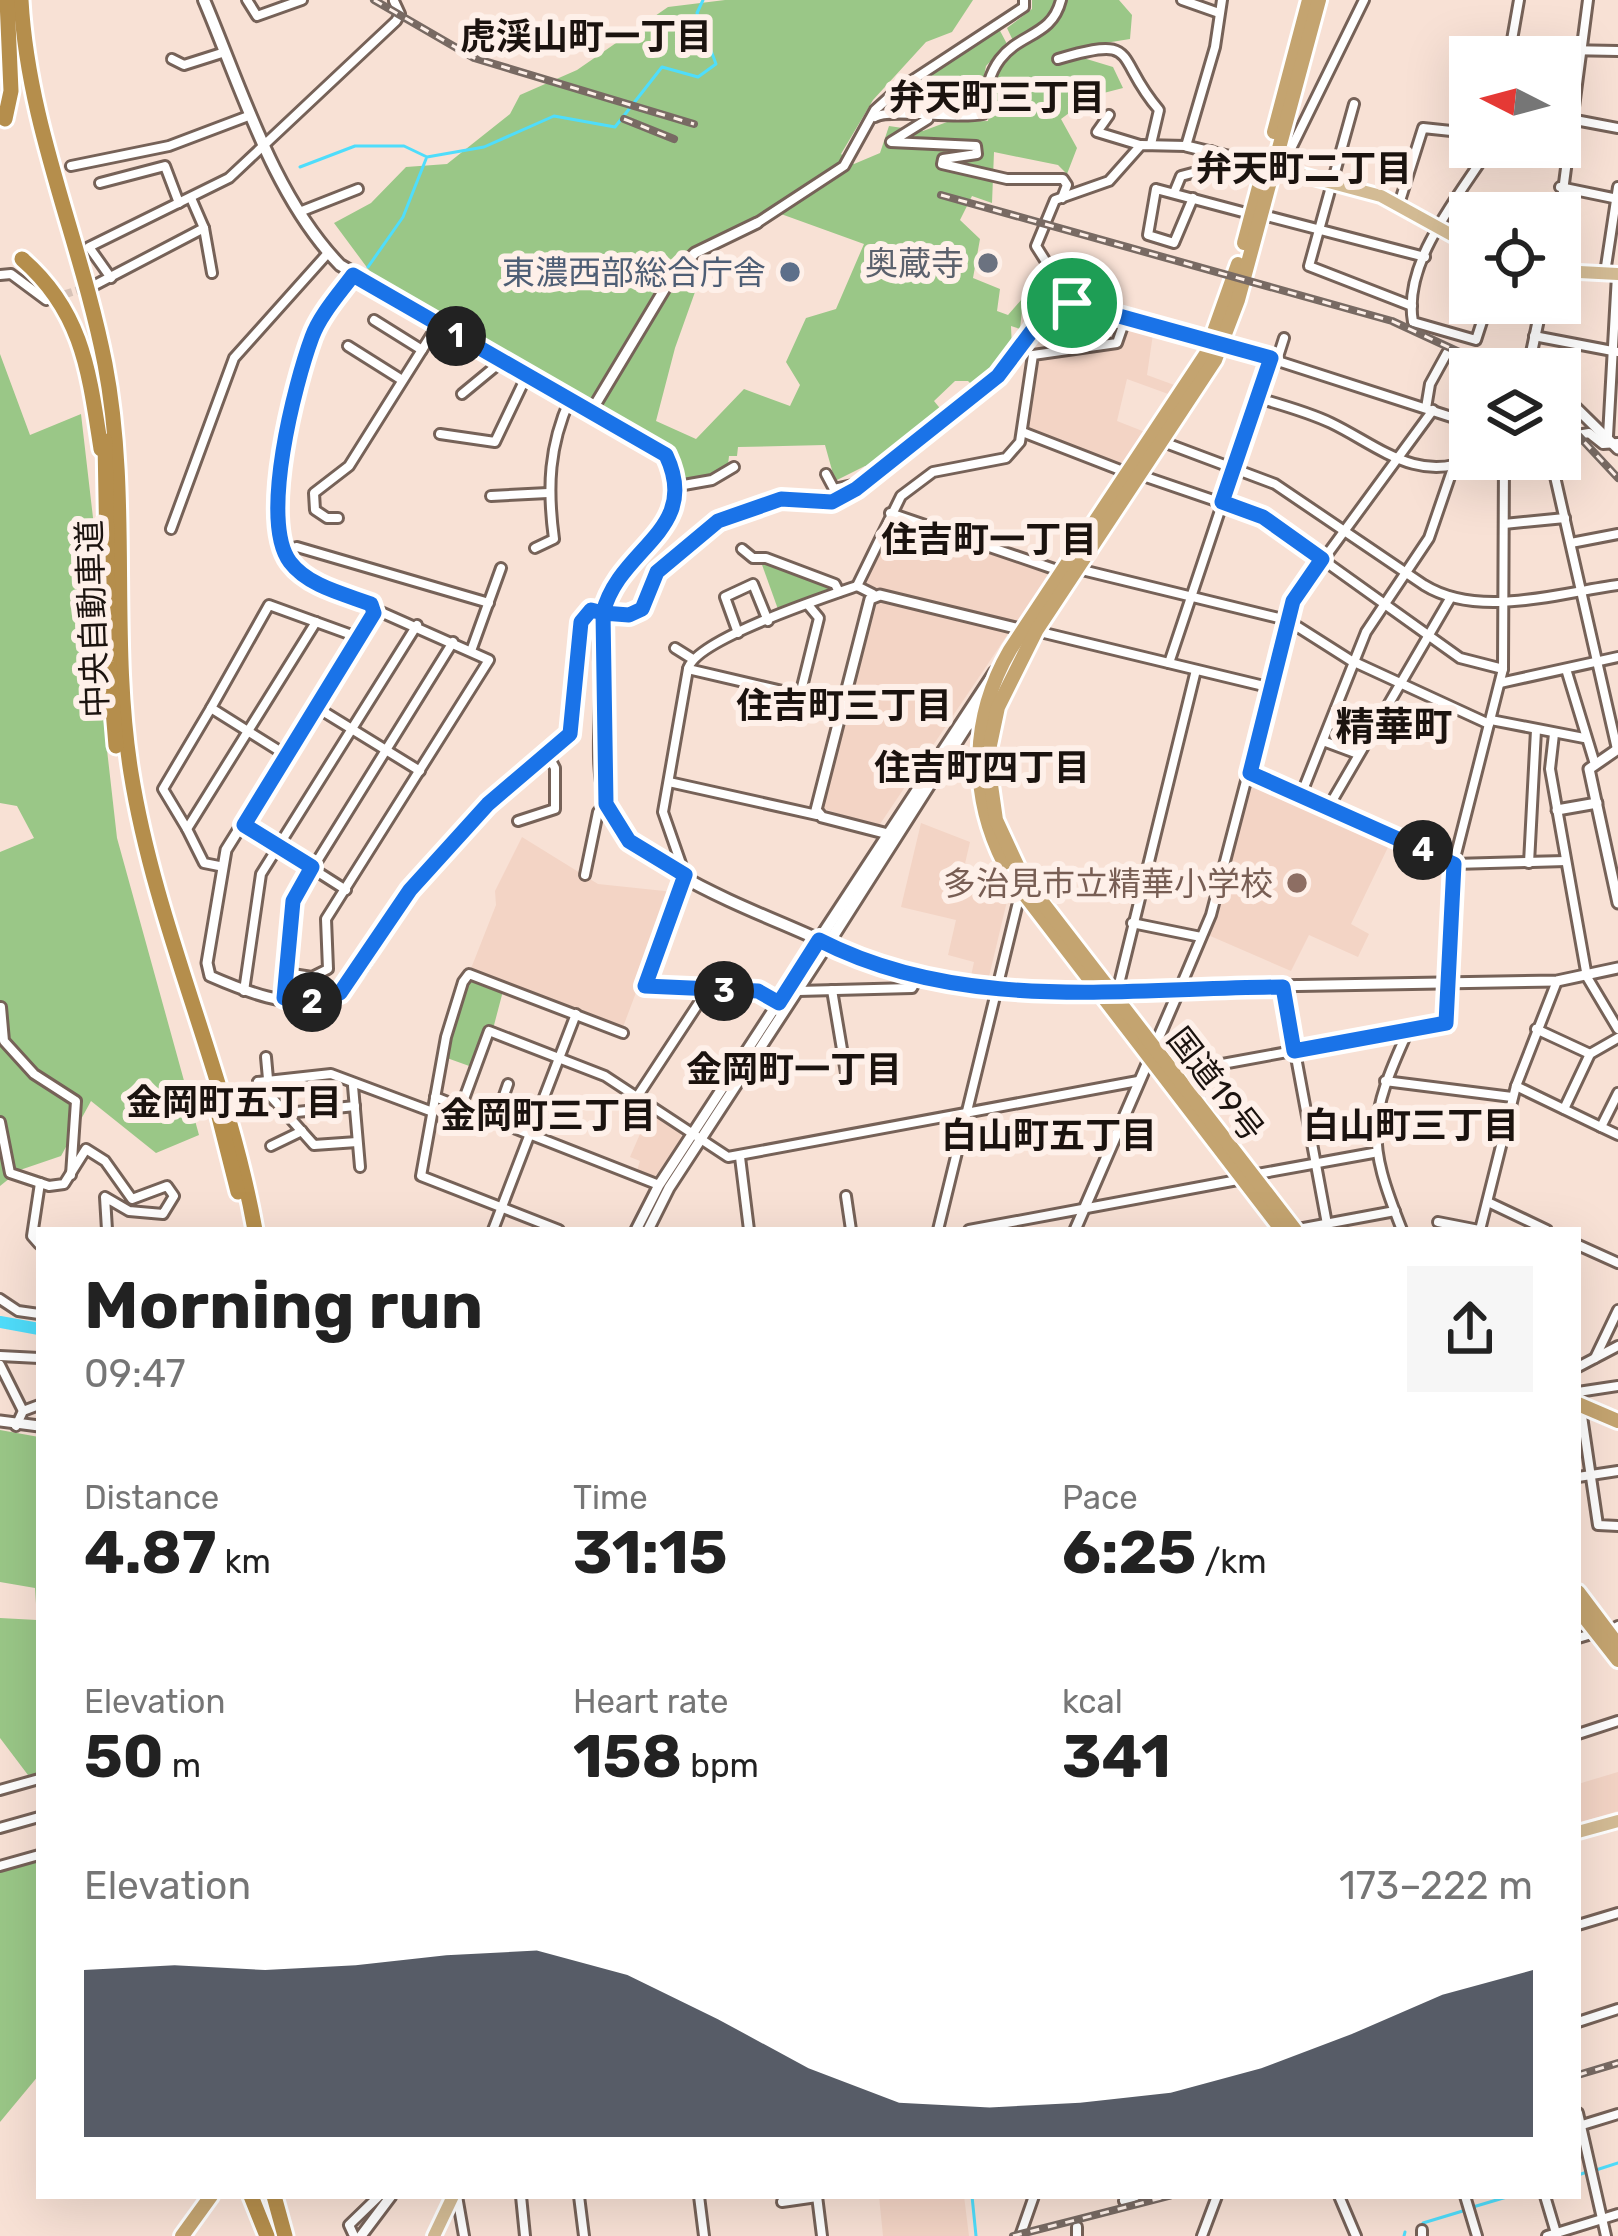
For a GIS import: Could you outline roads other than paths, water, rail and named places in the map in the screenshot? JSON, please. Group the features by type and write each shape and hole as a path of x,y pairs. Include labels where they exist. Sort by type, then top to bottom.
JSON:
{"highway":[{"path":"5,119 11,92 9,0"},
{"name":"中央自動車道","path":"9,0 26,115 94,364 106,450 111,701 129,818 214,1097 244,1227"},
{"name":"中央自動車道","path":"21,0 36,113 109,390 118,480 120,662 131,776 156,879 230,1113 254,1227"},
{"name":"国道19号","path":"1273,167 1309,0"},
{"name":"国道19号","path":"1134,474 1162,441 1217,342 1273,167 1319,0"},
{"path":"22,259 54,289 74,322 98,428 108,530"},
{"name":"国道19号","path":"1107,988 1022,891 1000,856 982,805 978,764 985,706 1217,342"},
{"name":"国道19号","path":"1005,671 990,745 996,820 1022,876 1152,1054 1290,1227"},
{"name":"国道19号","path":"1152,1054 1173,1073 1280,1227"},
{"path":"1581,1398 1618,1421"},
{"path":"1581,1596 1618,1645"},
{"path":"1581,1613 1618,1660"},
{"path":"182,2236 213,2199"},
{"path":"193,2236 213,2199"},
{"path":"252,2199 278,2235"},
{"path":"264,2199 278,2235"},
{"path":"277,2199 278,2235"}],"main road":[{"path":"206,0 267,146 328,253 353,275 437,326 666,455 678,486 674,510 612,587 603,613 606,804 629,841 685,875 823,942"},
{"path":"1273,167 1399,206 1449,236"},
{"path":"1581,272 1613,274"},
{"path":"823,942 887,834 1005,671"},
{"path":"823,942 985,706"},
{"path":"1581,1831 1618,1821"},
{"path":"434,2236 453,2199"}],"street":[{"path":"247,0 257,16 302,0"},
{"path":"111,278 89,247 229,178 396,21 400,14 394,0"},
{"path":"592,410 684,263 757,223 844,166 887,98 1024,7 1024,0"},
{"path":"1061,0 1046,24 1000,55 989,72 983,114 950,113 928,119 891,142 976,146 977,154 943,159 942,164 1035,182 1063,179 1067,185 1062,198"},
{"path":"1182,0 1219,13"},
{"path":"1186,146 1222,0"},
{"path":"1109,115 1097,132 1146,145 1186,146 1273,167 1364,0"},
{"path":"1588,0 1581,50 1618,51"},
{"path":"1511,36 1516,1"},
{"path":"1058,59 1095,46 1109,47 1132,64 1159,110 1146,145 1109,181 1062,198 1048,211 1036,246 1072,303"},
{"path":"172,59 184,65 227,52"},
{"path":"887,98 891,110"},
{"path":"1354,104 1309,266 1412,306"},
{"path":"869,122 891,110 928,119"},
{"path":"70,166 169,146 253,114"},
{"path":"1581,121 1618,128"},
{"path":"1399,206 1423,128 1449,131"},
{"path":"1174,194 1181,176 1200,171 1211,151"},
{"path":"100,183 165,166 179,203"},
{"path":"1477,168 1425,257 1412,306 1413,322 1476,340 1481,324"},
{"path":"1560,192 1563,168"},
{"path":"1560,187 1617,198"},
{"path":"1614,442 1613,274 1618,187"},
{"path":"302,211 358,189"},
{"path":"1192,198 1174,243 1152,238 1154,193 1174,194 1192,198 1257,214 1425,257"},
{"path":"191,198 204,228 212,274"},
{"path":"95,285 204,228"},
{"path":"171,530 234,358 328,253"},
{"path":"0,275 11,274 46,300"},
{"path":"286,973 312,977 328,969 326,919 489,660 307,578 283,550 279,479 311,339 353,275"},
{"path":"374,609 219,866 206,963 210,976 244,991 309,1002 340,993 410,890 488,804 570,734 584,614 629,615 642,609 657,572 718,521 781,499 832,502 864,483 998,376 1044,315 1072,303 1217,342 1449,416"},
{"path":"857,586 901,496 933,472 1006,458 1025,434 1033,355 1117,343 1126,317"},
{"path":"374,320 422,350"},
{"path":"1531,348 1537,324"},
{"path":"338,518 327,518 315,510 314,493 349,466 437,326"},
{"path":"1534,336 1615,352"},
{"path":"1169,663 1258,398 1284,338"},
{"path":"348,346 402,380"},
{"path":"1077,1227 1201,938 1250,773 1287,620 1303,583 1397,463 1429,409 1430,384 1447,353"},
{"path":"462,394 502,361"},
{"path":"440,434 495,442 527,375"},
{"path":"1258,398 1332,423 1397,463 1449,468"},
{"path":"535,548 554,538 548,494 555,433 570,399"},
{"path":"1581,411 1614,442"},
{"path":"1581,434 1588,433 1603,444 1614,442"},
{"path":"1025,434 1263,517 1460,658 1503,669"},
{"path":"1162,441 1275,484 1451,597 1504,600 1618,585"},
{"path":"678,486 712,480 734,467"},
{"path":"826,474 834,489 864,483"},
{"path":"1301,795 1354,662 1445,503 1450,480"},
{"path":"1173,1073 1446,1023 1454,864 1503,669 1504,480"},
{"path":"1556,480 1618,749 1594,761 1589,769 1617,896"},
{"path":"491,496 548,494"},
{"path":"890,513 1070,570 1287,620 1354,662 1490,722 1584,738"},
{"path":"1504,524 1565,518"},
{"path":"1571,543 1618,534"},
{"path":"283,550 297,547 489,603"},
{"path":"742,549 753,558 766,558 835,584 839,592"},
{"path":"471,651 501,568"},
{"path":"738,633 725,597 753,584 768,621"},
{"path":"779,1003 758,991 645,986 685,875 663,812 691,658 738,633 857,586 873,594 1268,687"},
{"path":"818,814 873,594"},
{"path":"1328,808 1451,597"},
{"path":"219,866 204,862 163,789 269,605 360,638"},
{"path":"800,695 819,618 809,606"},
{"path":"187,829 316,622"},
{"path":"244,991 255,892 417,625"},
{"path":"284,998 293,901 453,642"},
{"path":"675,648 691,658"},
{"path":"1500,683 1618,657"},
{"path":"688,669 842,705"},
{"path":"1566,669 1594,761"},
{"path":"1107,988 1132,923 1196,670"},
{"path":"316,707 420,771"},
{"path":"211,708 286,755"},
{"path":"1529,862 1536,730"},
{"path":"1555,734 1550,769 1587,977 1618,1029"},
{"path":"1323,741 1358,754"},
{"path":"518,821 555,808 555,768 548,754"},
{"path":"1250,773 1454,864 1566,861"},
{"path":"669,782 887,834"},
{"path":"1557,810 1597,802"},
{"path":"585,875 598,812 606,804"},
{"path":"244,825 346,890"},
{"path":"939,1227 1022,891"},
{"path":"1132,923 1201,938"},
{"path":"823,942 917,979 995,991 1557,981 1618,968"},
{"path":"638,1227 659,1185 797,991 823,942"},
{"path":"650,1227 696,1137 823,942"},
{"path":"551,1227 421,1176 446,1037 469,974 623,1034"},
{"path":"797,991 912,988 917,979"},
{"path":"1480,1227 1490,1203 1514,1092 1557,981"},
{"path":"1283,987 1327,1224"},
{"path":"832,990 846,1073"},
{"path":"639,1094 706,991"},
{"path":"1,1007 2,1041 34,1074 76,1101 70,1177"},
{"path":"494,1227 576,1014"},
{"path":"1536,1029 1590,1054"},
{"path":"1401,1227 1373,1153 1378,1095 1408,1030"},
{"path":"461,1107 489,1031 639,1094 721,1155 740,1156 1138,1081"},
{"path":"1564,1109 1590,1054 1618,1038"},
{"path":"266,1057 268,1079"},
{"path":"357,1142 314,1145 258,1082 331,1074 430,1111"},
{"path":"1385,1081 1514,1092 1618,1135"},
{"path":"495,1120 508,1084"},
{"path":"353,1086 359,1167"},
{"path":"1601,1127 1618,1093"},
{"path":"435,1096 659,1185"},
{"path":"286,1113 355,1106"},
{"path":"0,1122 7,1169 15,1178 58,1186 70,1177 86,1149 105,1161 132,1199 167,1186 174,1196 163,1214 129,1211 105,1197 107,1227"},
{"path":"271,1146 302,1131"},
{"path":"985,1227 1373,1153"},
{"path":"740,1156 749,1227"},
{"path":"36,1241 32,1236 40,1183"},
{"path":"845,1196 850,1227"},
{"path":"1490,1203 1541,1227"},
{"path":"1310,1227 1395,1211"},
{"path":"1438,1222 1464,1227"},
{"path":"1581,1245 1618,1263"},
{"path":"0,1299 18,1311 36,1311"},
{"path":"1595,1358 1618,1310"},
{"path":"1581,1365 1618,1346"},
{"path":"0,1356 36,1358"},
{"path":"0,1365 23,1411"},
{"path":"1581,1397 1618,1386"},
{"path":"0,1393 14,1396"},
{"path":"1581,1406 1598,1525 1618,1526"},
{"path":"16,1426 23,1411 36,1407"},
{"path":"0,1421 36,1426"},
{"path":"1581,1476 1618,1471"},
{"path":"1581,1732 1618,1721"},
{"path":"0,1790 36,1780"},
{"path":"0,1828 36,1818"},
{"path":"0,1866 36,1856"},
{"path":"1581,1924 1618,1913"},
{"path":"1581,2021 1618,2009"},
{"path":"1581,2125 1618,2114"},
{"path":"1581,2134 1606,2236"},
{"path":"376,2199 349,2224 357,2236 388,2199"},
{"path":"456,2199 464,2236"},
{"path":"521,2199 525,2236"},
{"path":"579,2199 584,2236"},
{"path":"699,2199 704,2236"},
{"path":"782,2202 803,2199"},
{"path":"817,2199 822,2236"},
{"path":"1020,2236 1033,2199"},
{"path":"1202,2236 1216,2199"},
{"path":"1342,2199 1355,2236"},
{"path":"1466,2199 1477,2236"},
{"path":"1545,2199 1551,2234 1618,2214"}],"waterway":[{"path":"300,167 355,146 404,146 427,157 484,147 554,116 615,127 662,67 698,77 716,64 697,13 703,0"},
{"path":"368,267 403,217 426,159"},
{"path":"0,1322 36,1328"},
{"path":"1596,2170 1618,2163"},
{"path":"1581,2174 1587,2172"},
{"path":"972,2199 976,2236"},
{"path":"1473,2207 1500,2199"},
{"path":"1423,2223 1466,2210"},
{"path":"1404,2236 1405,2232"}],"tunnel":[{"path":"53,298 85,288"}],"railway":[{"path":"374,0 474,58 694,124"},
{"path":"624,119 674,139"},
{"path":"941,195 1392,321 1450,348"},
{"path":"1581,438 1618,478"},
{"path":"1581,2074 1618,2063"},
{"path":"1013,2236 1157,2199"}],"place":[{"name":"奥蔵寺","path":"988,263"},
{"name":"東濃西部総合庁舎","path":"790,272"},
{"name":"多治見市立精華小学校","path":"1297,883"}],"district":[{"name":"虎渓山町一丁目","path":"586,36"},
{"name":"弁天町三丁目","path":"997,97"},
{"name":"弁天町二丁目","path":"1304,168"},
{"name":"住吉町一丁目","path":"989,539"},
{"name":"住吉町三丁目","path":"844,705"},
{"name":"精華町","path":"1394,726"},
{"name":"住吉町四丁目","path":"982,767"},
{"name":"金岡町一丁目","path":"794,1069"},
{"name":"金岡町五丁目","path":"234,1102"},
{"name":"金岡町三丁目","path":"548,1115"},
{"name":"白山町三丁目","path":"1411,1125"},
{"name":"白山町五丁目","path":"1049,1135"}]}
